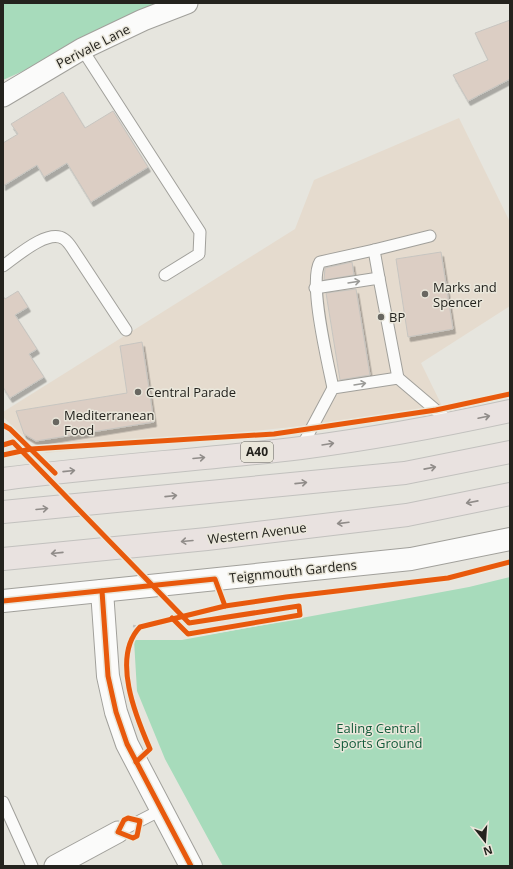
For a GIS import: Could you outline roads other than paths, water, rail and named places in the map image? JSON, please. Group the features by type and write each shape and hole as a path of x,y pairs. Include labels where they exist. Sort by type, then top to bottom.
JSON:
{"highway":[{"name":"A40","path":"3,479 141,463 301,448 452,424 510,411"},
{"path":"3,512 405,473 510,452"},
{"name":"Western Avenue","path":"3,558 207,539 399,516 510,494"}],"main road":[{"name":"Teignmouth Gardens","path":"3,601 411,559 510,539"},
{"path":"102,591 108,676 116,712 128,744 191,866"}],"street":[{"name":"Perivale Lane","path":"3,96 82,49 144,20 187,3"},
{"path":"55,866 118,832"}],"lane":[{"path":"82,49 200,232 199,254 165,275"},
{"path":"3,266 39,241 50,236 63,238 72,248 126,330"},
{"path":"301,448 333,388 315,288 317,266 320,262 430,236"},
{"path":"374,250 398,378 452,424"},
{"path":"315,288 379,278"},
{"path":"333,388 398,378"},
{"path":"3,802 32,866"},
{"path":"118,832 161,810"}],"place":[{"name":"Marks and Spencer","path":"425,294"},
{"name":"BP","path":"381,317"},
{"name":"Central Parade","path":"138,392"},
{"name":"Mediterranean Food","path":"56,422"}],"park label":[{"name":"Ealing Central Sports Ground","path":"378,736"}]}
